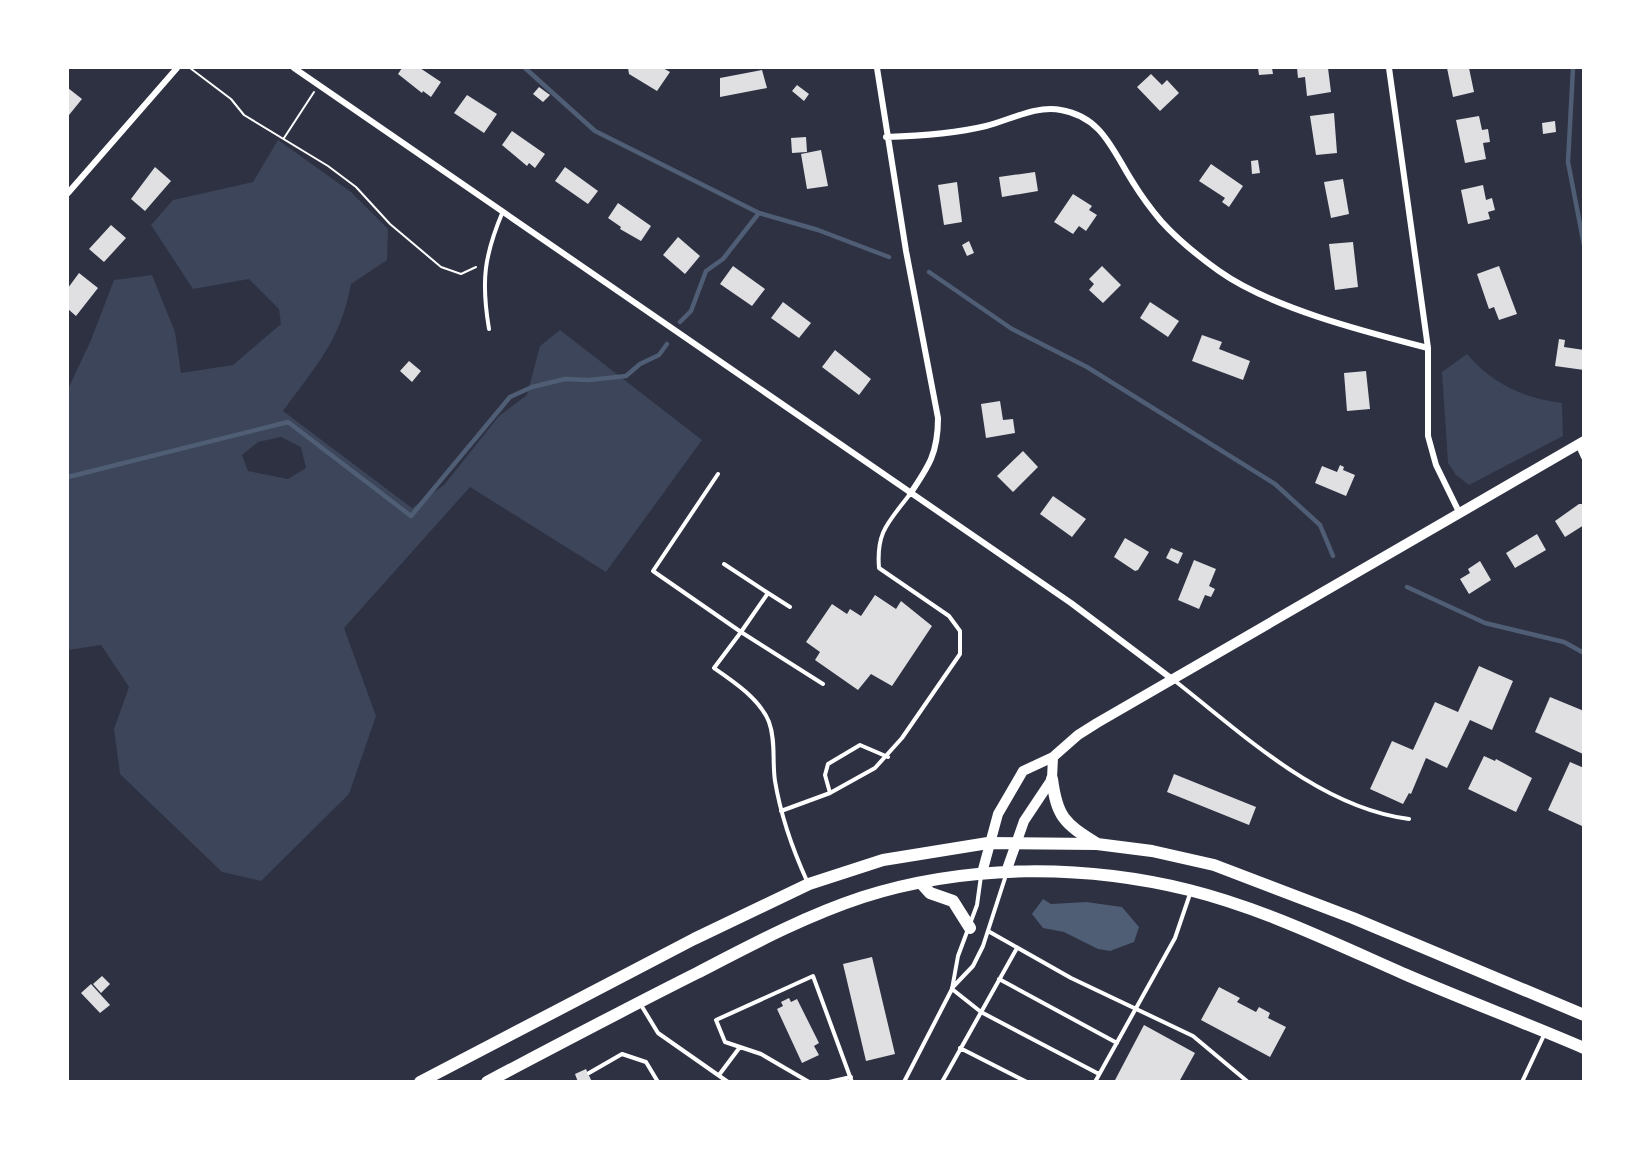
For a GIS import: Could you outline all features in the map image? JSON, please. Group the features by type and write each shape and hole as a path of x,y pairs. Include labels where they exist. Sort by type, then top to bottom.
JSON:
{"highway":[{"path":"1052,779 1055,802 1061,817 1097,843"},
{"path":"420,1082 693,939 809,884 883,860 988,843 1097,843 1183,857 1246,875 1584,1015"},
{"path":"487,1082 639,1002 801,921 860,898 921,882 982,873 1006,872 1089,873 1191,891 1298,928 1584,1048"},
{"path":"921,882 930,893 953,901 970,928"}],"main road":[{"path":"982,873 988,843 998,814 1023,771 1053,757 1078,735 1172,679 1581,442"},
{"path":"1006,872 1024,820 1052,779 1053,757"}],"street":[{"path":"68,193 177,68"},
{"path":"294,68 1071,603 1172,679"},
{"path":"877,68 886,138 938,418 938,440 934,456 910,494"},
{"path":"1389,68 1428,348 1431,449 1445,487 1460,512"},
{"path":"886,138 964,130 1042,109 1059,109 1078,114 1100,130 1109,140 1133,184 1161,221 1191,250 1221,273 1275,301 1428,348"},
{"path":"1581,442 1584,457"}],"lane":[{"path":"489,329 484,305 485,264 491,238 503,210"},
{"path":"718,474 653,571 741,632 823,684"},
{"path":"781,811 830,793 857,780 888,757 960,654 962,644 960,631 949,616 879,568 877,549 880,535 910,494"},
{"path":"724,564 790,608"},
{"path":"768,593 714,668 744,692 760,708 769,722 775,749 775,778 786,832 809,884"},
{"path":"1172,679 1281,764 1348,802 1385,816 1409,819"},
{"path":"830,793 825,775 828,764 860,745 888,757"},
{"path":"904,1082 952,989 973,966 988,931 1006,872"},
{"path":"952,989 958,956 970,928 982,873"},
{"path":"1095,1082 1175,938 1191,891"},
{"path":"988,931 1017,948 1193,1036 1248,1082"},
{"path":"944,1081 960,1048 1017,948"},
{"path":"809,1082 761,1054 725,1042 716,1020 813,976 851,1079 829,1082"},
{"path":"999,979 1117,1043"},
{"path":"952,989 981,1012 1099,1074"},
{"path":"639,1002 658,1033 728,1082"},
{"path":"1522,1082 1545,1032"},
{"path":"719,1075 740,1047"},
{"path":"960,1048 1027,1082"},
{"path":"589,1073 622,1054 646,1062 657,1082"}],"path":[{"path":"190,68 231,99 244,115 267,131 284,138 356,188 390,224 441,267 461,274 485,264"},
{"path":"284,138 319,85"}],"shaded area":[{"path":"278,140 351,192 388,229 387,260 351,284 347,304 334,337 283,411 412,508 444,485 499,416 527,395 540,346 560,330 702,440 606,572 470,487 344,628 376,716 349,794 261,881 222,872 120,774 114,729 129,687 101,645 68,650 68,389 91,340 114,280 152,275 175,332 181,373 233,365 281,324 279,309 249,279 193,289 151,225 173,200 253,182","holes":["281,437 301,447 306,468 288,479 248,471 242,455 258,442"]},
{"path":"1467,354 1487,374 1510,388 1534,397 1562,403 1563,436 1469,485 1456,475 1448,463 1442,372"},
{"path":"1043,899 1051,904 1086,902 1122,907 1139,927 1134,942 1110,951 1098,949 1064,932 1043,928 1032,914"}],"building":[{"path":"402,68 420,68 441,82 431,97 423,91 422,93 398,74"},
{"path":"628,68 663,68 670,72 657,91 629,74"},
{"path":"1258,68 1272,68 1273,74 1259,75"},
{"path":"1297,68 1328,68 1331,92 1307,96 1305,77 1298,78"},
{"path":"1447,68 1469,68 1474,92 1453,97"},
{"path":"762,70 767,88 720,97 720,78"},
{"path":"1151,74 1162,85 1167,80 1179,93 1160,111 1137,87"},
{"path":"797,85 809,94 804,101 792,91"},
{"path":"539,87 550,95 543,102 533,94"},
{"path":"68,88 82,99 69,115 68,114"},
{"path":"467,95 497,114 484,133 454,113"},
{"path":"1334,113 1337,153 1316,155 1310,116"},
{"path":"1479,116 1482,130 1488,129 1490,142 1483,143 1486,159 1465,163 1456,120"},
{"path":"1555,121 1556,132 1543,134 1542,123"},
{"path":"512,131 545,154 535,168 529,163 527,166 502,145"},
{"path":"806,137 807,152 792,153 791,138"},
{"path":"821,150 828,186 807,189 801,154"},
{"path":"1258,160 1260,173 1252,174 1251,161"},
{"path":"1211,164 1243,186 1229,207 1222,202 1225,198 1199,181"},
{"path":"155,167 171,181 145,211 131,199"},
{"path":"565,167 598,191 588,204 555,181"},
{"path":"1035,172 1038,191 1002,197 999,177"},
{"path":"1343,179 1349,214 1331,218 1324,182"},
{"path":"957,182 962,222 944,225 938,185"},
{"path":"1483,185 1486,200 1492,198 1495,210 1488,212 1490,219 1468,224 1461,190"},
{"path":"1073,194 1092,206 1089,210 1097,215 1086,231 1079,226 1073,234 1054,222"},
{"path":"618,203 651,226 641,241 620,229 621,227 608,218"},
{"path":"111,225 126,238 104,262 89,249"},
{"path":"678,237 700,256 685,274 663,255"},
{"path":"969,241 974,253 967,256 962,245"},
{"path":"1353,242 1358,287 1335,290 1329,244"},
{"path":"733,266 765,289 752,306 720,284"},
{"path":"1102,266 1121,285 1103,303 1089,290 1094,284 1089,279"},
{"path":"1499,266 1517,314 1499,320 1494,307 1489,309 1477,274"},
{"path":"79,273 98,288 76,316 68,309 68,288"},
{"path":"783,302 811,323 799,338 771,318"},
{"path":"1150,302 1179,321 1168,337 1140,318"},
{"path":"1202,335 1222,342 1219,349 1250,361 1243,380 1192,361"},
{"path":"1559,339 1565,340 1564,347 1584,350 1584,370 1555,366"},
{"path":"835,350 871,379 859,395 822,367"},
{"path":"409,361 421,371 412,382 400,371"},
{"path":"1366,371 1370,409 1347,411 1344,373"},
{"path":"1000,401 1003,420 1013,419 1015,433 986,438 981,404"},
{"path":"1023,451 1038,467 1013,492 997,476"},
{"path":"1340,465 1344,467 1343,470 1355,475 1346,496 1315,483 1322,466 1337,472"},
{"path":"1053,496 1086,519 1072,537 1040,514"},
{"path":"1579,504 1584,504 1584,525 1565,537 1555,521"},
{"path":"1537,534 1546,550 1515,568 1506,553"},
{"path":"1125,538 1149,552 1138,570 1135,571 1114,557"},
{"path":"1171,548 1183,553 1178,564 1166,558"},
{"path":"1194,560 1216,569 1209,586 1215,589 1211,597 1205,595 1199,609 1178,600"},
{"path":"1480,561 1491,580 1469,594 1460,579 1470,573 1468,569"},
{"path":"875,595 896,609 901,601 932,626 892,686 871,674 858,690 815,660 820,652 806,642 832,604 847,614 850,609 861,616"},
{"path":"1479,666 1513,681 1492,730 1470,720 1447,768 1426,758 1411,794 1409,793 1403,804 1370,789 1392,741 1413,750 1435,702 1458,712"},
{"path":"1550,697 1584,711 1583,754 1535,732"},
{"path":"1484,756 1495,761 1496,759 1532,778 1516,812 1468,789"},
{"path":"1570,762 1584,768 1582,826 1548,810"},
{"path":"1174,774 1256,807 1249,825 1167,792"},
{"path":"872,957 895,1054 866,1061 843,964"},
{"path":"102,976 110,984 101,993 93,984"},
{"path":"91,984 110,1005 100,1013 81,993"},
{"path":"1219,987 1240,998 1237,1002 1256,1012 1259,1007 1270,1013 1268,1018 1286,1027 1270,1057 1201,1020"},
{"path":"789,998 791,1002 797,999 819,1043 814,1046 819,1055 802,1063 777,1009 783,1006 781,1002"},
{"path":"1144,1025 1195,1053 1179,1082 1114,1082"},
{"path":"586,1069 592,1082 578,1082 575,1074"}],"waterway":[{"path":"525,68 595,131 759,213 818,230 889,257"},
{"path":"1573,68 1568,162 1584,245"},
{"path":"680,322 691,311 706,271 723,259 759,213"},
{"path":"929,272 1012,329 1087,367 1275,484 1320,525 1333,556"},
{"path":"68,477 288,422 411,516 510,397 532,387 565,379 589,380 626,376 640,364 659,355 667,344"},
{"path":"1407,587 1485,623 1564,642 1584,653"}]}
